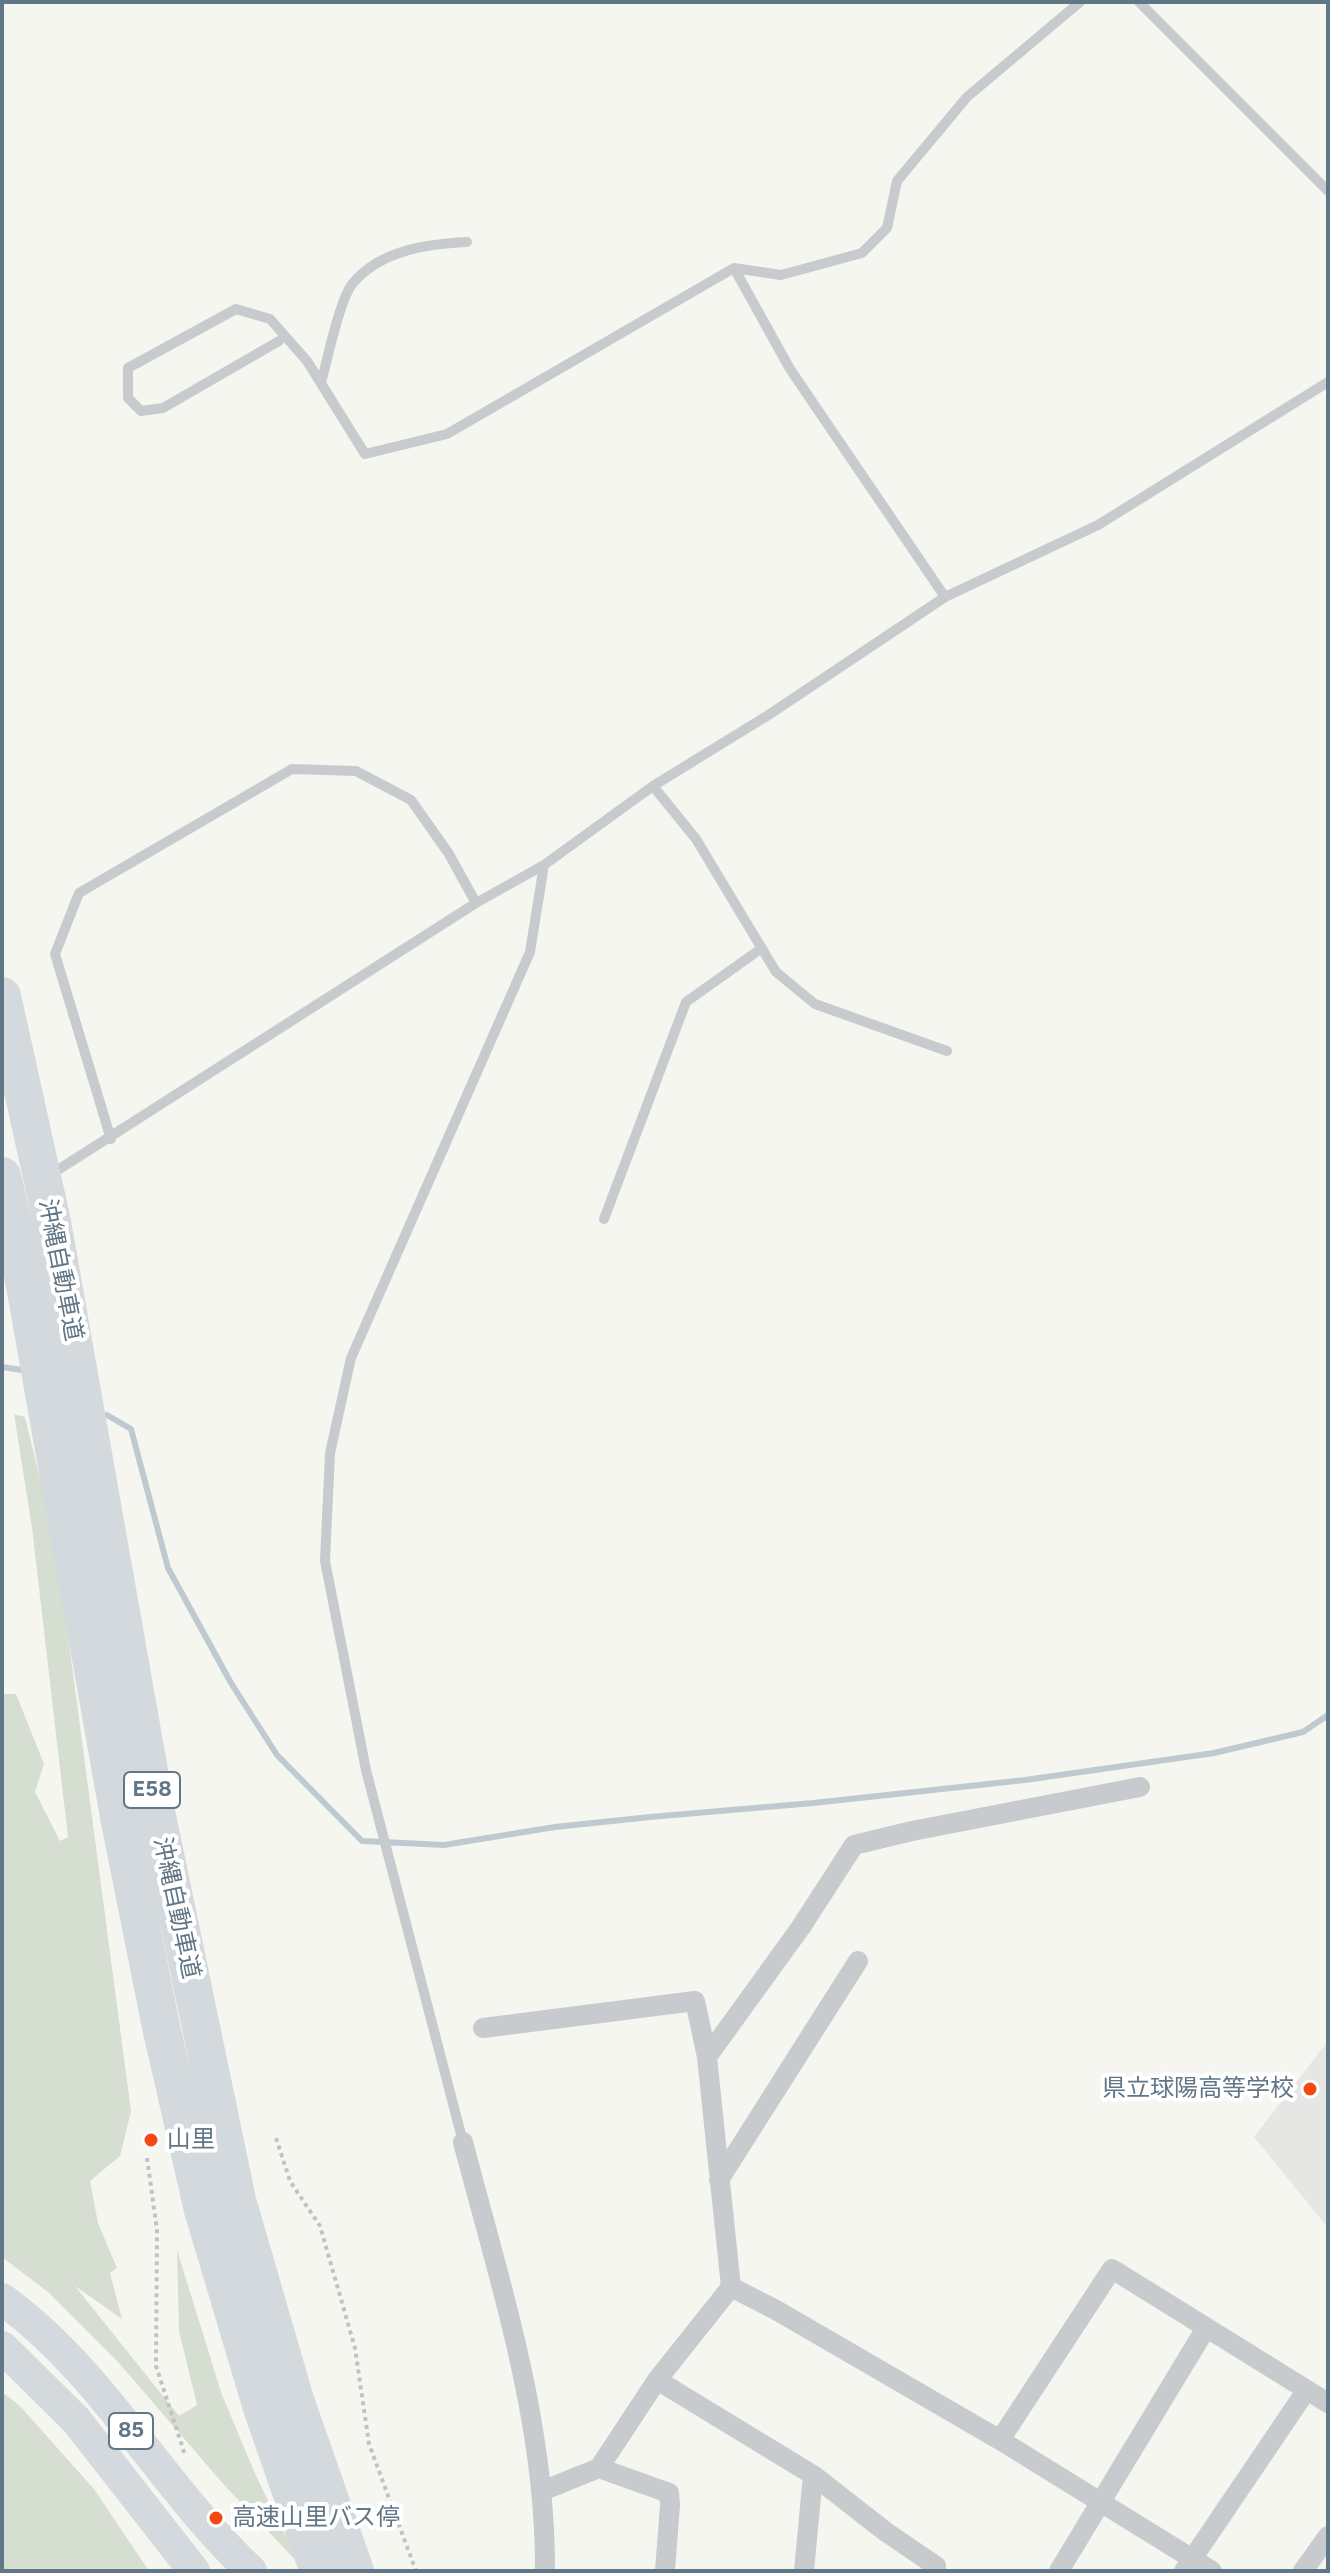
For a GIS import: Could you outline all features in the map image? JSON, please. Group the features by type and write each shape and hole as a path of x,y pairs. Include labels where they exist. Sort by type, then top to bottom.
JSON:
{"highway":[{"name":"沖縄自動車道","path":"2,996 52,1222 157,1816 237,2200 295,2400 355,2571"},
{"name":"沖縄自動車道","path":"14,1188 16,1235 120,1822 165,2046 211,2239 263,2411 316,2563"}],"main road":[{"name":"85","path":"2,2299 40,2329 92,2382 186,2502 251,2571"},
{"name":"85","path":"2,2347 76,2420 194,2571"}],"street":[{"path":"707,2057 801,1927 854,1845 1140,1787"},
{"path":"719,2180 858,1961"},
{"path":"483,2028 695,2001 707,2057 731,2287 657,2380 599,2468 542,2491"},
{"path":"463,2142 529,2395 542,2491 545,2571"},
{"path":"1000,2440 1112,2269 1328,2403"},
{"path":"731,2287 1000,2440 1101,2502 1188,2565 1212,2571"},
{"path":"1059,2571 1206,2328"},
{"path":"657,2380 813,2475 886,2532 936,2566 936,2571"},
{"path":"1188,2565 1306,2391"},
{"path":"599,2468 669,2493 665,2571"},
{"path":"804,2571 813,2475"},
{"path":"1303,2571 1328,2536"}],"lane":[{"path":"279,341 163,408 141,411 128,398 128,368 236,309 270,319 307,361 365,454 447,434 734,268 781,275 862,253 887,228 897,181 967,97 1080,2"},
{"path":"1139,2 1328,191"},
{"path":"321,383 336,326 352,283 389,254 467,242"},
{"path":"734,268 790,369 945,597"},
{"path":"2,1206 14,1188 111,1139 476,903 544,865 653,786 770,714 945,597 1098,525 1328,382"},
{"path":"111,1139 55,954 79,893 292,769 356,771 411,800 449,854 476,903"},
{"path":"653,786 696,839 776,972 815,1004 947,1051"},
{"path":"463,2142 366,1770 327,1576 330,1453 351,1358 530,952 544,865"},
{"path":"604,1219 686,1002 762,948"}],"path":[{"path":"276,2138 290,2181 320,2226 355,2348 369,2444 416,2571"},
{"path":"147,2158 157,2230 156,2366 188,2465"}],"shaded area":[{"path":"14,1414 25,1417 56,1545 131,2111 120,2156 90,2181 98,2223 117,2268 110,2273 122,2319 75,2286 179,2416 197,2405 179,2331 177,2250 222,2395 257,2478 301,2566 225,2486 118,2362 48,2292 2,2257 2,1687 4,1694 16,1694 44,1764 35,1792 60,1841 68,1837 32,1528"},
{"name":"県立球陽高等学校","path":"1328,2041 1328,2228 1254,2137"},
{"path":"2,2392 19,2405 94,2489 149,2571 2,2571"}],"waterway":[{"path":"2,1367 22,1370"},
{"path":"107,1415 131,1429 168,1568 231,1683 277,1755 362,1841 444,1845 555,1827 1025,1780 1214,1753 1303,1732 1328,1715"}],"place":[{"name":"県立球陽高等学校","path":"1310,2089"},
{"name":"山里","path":"151,2140"},
{"name":"高速山里バス停","path":"216,2518"}]}
